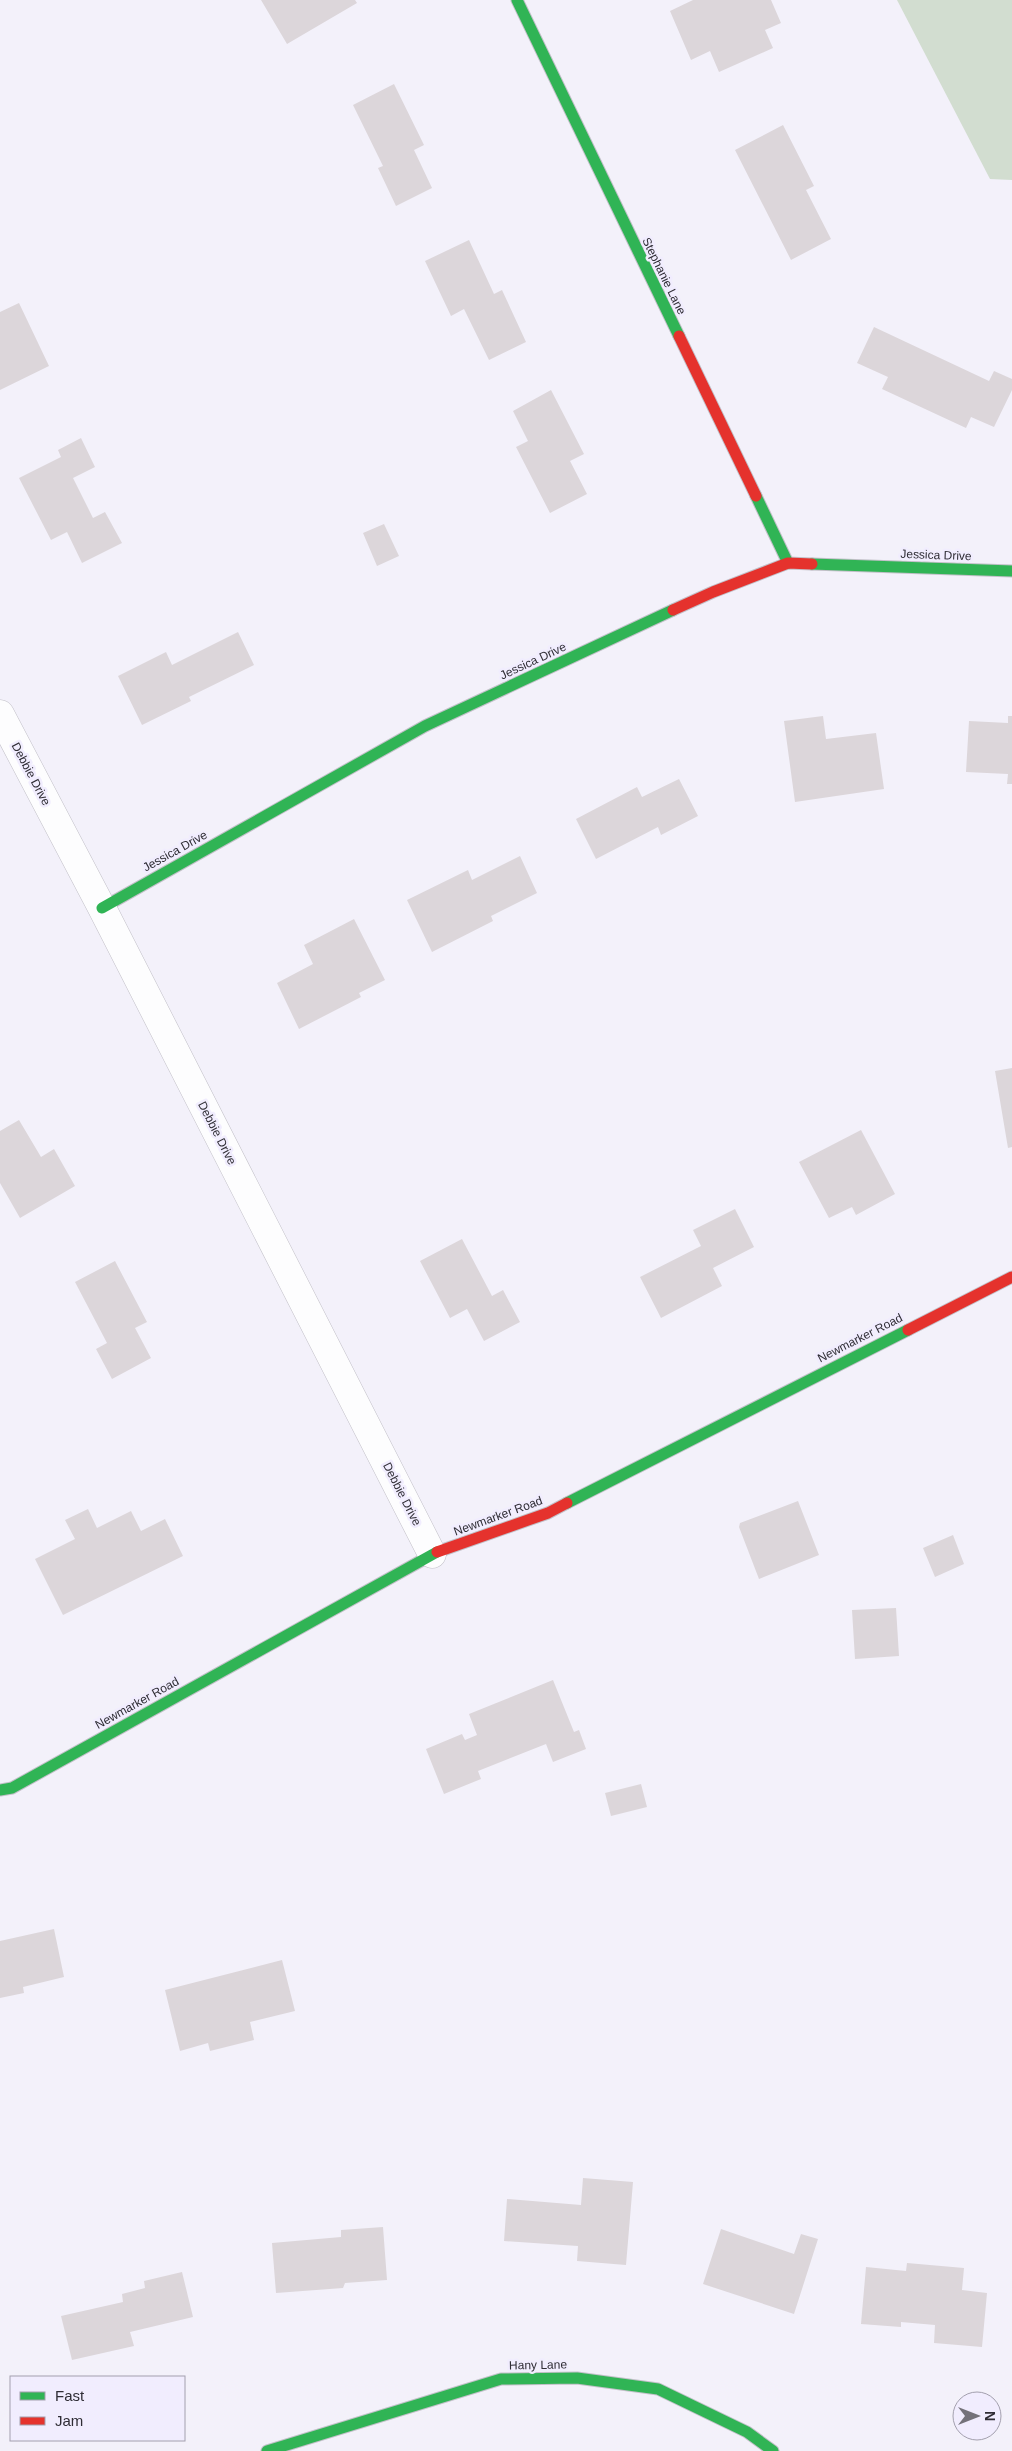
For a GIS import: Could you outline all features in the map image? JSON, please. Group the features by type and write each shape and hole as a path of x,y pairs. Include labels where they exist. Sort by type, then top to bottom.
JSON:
{"street":[{"name":"Stephanie Lane","path":"517,0 788,563"},
{"name":"Jessica Drive","path":"102,908 425,726 713,592 788,563 1012,571"},
{"name":"Debbie Drive","path":"0,714 102,908 432,1554"},
{"name":"Newmarker Road","path":"0,1790 12,1788 432,1554 548,1513 1012,1277"},
{"name":"Hany Lane","path":"267,2451 501,2379 578,2378 658,2389 747,2432 773,2451"}],"shaded area":[{"path":"897,0 1012,0 1012,180 990,179"}],"building":[{"path":"261,0 355,0 357,3 287,44"},
{"path":"693,0 771,0 781,23 765,30 773,48 719,72 710,51 691,60 670,11"},
{"path":"394,84 424,145 414,150 432,188 396,206 378,168 383,166 353,105"},
{"path":"783,125 814,186 806,190 831,239 791,260 735,150"},
{"path":"469,240 494,294 502,290 526,342 489,360 464,309 451,316 425,261"},
{"path":"19,303 49,366 0,390 0,312"},
{"path":"874,327 989,381 994,371 1012,379 1012,390 994,427 971,417 966,428 882,389 888,377 857,363"},
{"path":"551,390 584,454 570,461 587,494 550,513 516,447 528,441 513,411"},
{"path":"81,438 95,467 73,478 93,518 105,512 122,543 82,563 67,532 51,540 19,478 61,457 58,450"},
{"path":"384,524 399,556 377,566 363,533"},
{"path":"238,632 254,665 189,697 191,701 142,725 118,676 166,652 172,665"},
{"path":"823,716 826,739 876,733 884,789 795,802 784,721"},
{"path":"1008,716 1012,716 1012,784 1007,784 1008,774 966,772 969,721 1008,723"},
{"path":"679,779 698,816 661,835 658,827 596,859 576,819 637,787 642,797"},
{"path":"520,856 537,893 491,916 493,921 432,952 407,900 468,870 472,880"},
{"path":"354,919 385,980 359,993 361,997 299,1029 277,983 313,964 304,945"},
{"path":"1012,1068 1012,1147 1008,1148 995,1071"},
{"path":"19,1120 41,1157 54,1149 75,1186 20,1218 0,1183 0,1131"},
{"path":"861,1130 895,1194 856,1215 852,1207 829,1218 799,1162"},
{"path":"735,1209 754,1247 713,1268 722,1286 661,1318 640,1277 701,1246 693,1230"},
{"path":"462,1239 492,1296 503,1290 520,1322 484,1341 467,1309 450,1318 420,1261"},
{"path":"115,1261 147,1322 135,1328 151,1358 112,1379 96,1349 107,1343 75,1282"},
{"path":"798,1501 819,1555 759,1579 739,1527 740,1523"},
{"path":"88,1509 97,1528 131,1511 141,1531 165,1519 183,1556 63,1615 35,1559 75,1539 65,1520"},
{"path":"953,1535 964,1564 935,1577 923,1548"},
{"path":"896,1608 899,1656 855,1659 852,1610"},
{"path":"553,1680 574,1732 579,1730 586,1749 553,1762 546,1744 478,1771 481,1779 444,1794 426,1749 462,1734 465,1740 477,1735 469,1714"},
{"path":"641,1784 647,1807 611,1816 605,1793"},
{"path":"54,1929 64,1977 23,1987 24,1993 0,1998 0,1941"},
{"path":"282,1960 295,2011 250,2022 254,2040 210,2051 208,2043 180,2051 165,1990"},
{"path":"583,2178 633,2182 626,2265 577,2261 578,2246 504,2241 507,2199 581,2205"},
{"path":"383,2227 387,2280 345,2283 343,2288 276,2293 272,2243 341,2237 341,2230"},
{"path":"721,2229 794,2254 801,2234 818,2239 794,2314 703,2284"},
{"path":"907,2263 964,2268 962,2290 987,2293 982,2347 934,2343 935,2325 901,2322 901,2327 861,2324 866,2267 906,2271"},
{"path":"182,2272 193,2317 130,2332 134,2346 72,2360 61,2316 123,2302 122,2294 145,2288 144,2281"}],"traffic: fast":[{"path":"517,0 679,336"},
{"path":"756,496 788,563"},
{"path":"812,564 1012,571"},
{"path":"102,908 425,726 673,610"},
{"path":"567,1503 908,1330"},
{"path":"0,1790 12,1788 437,1552"},
{"path":"267,2451 501,2379 577,2378 658,2389 747,2432 773,2451"}],"traffic: jam":[{"path":"679,336 756,496"},
{"path":"673,610 713,592 788,563 812,564"},
{"path":"908,1330 1012,1277"},
{"path":"437,1552 548,1513 567,1503"}]}
